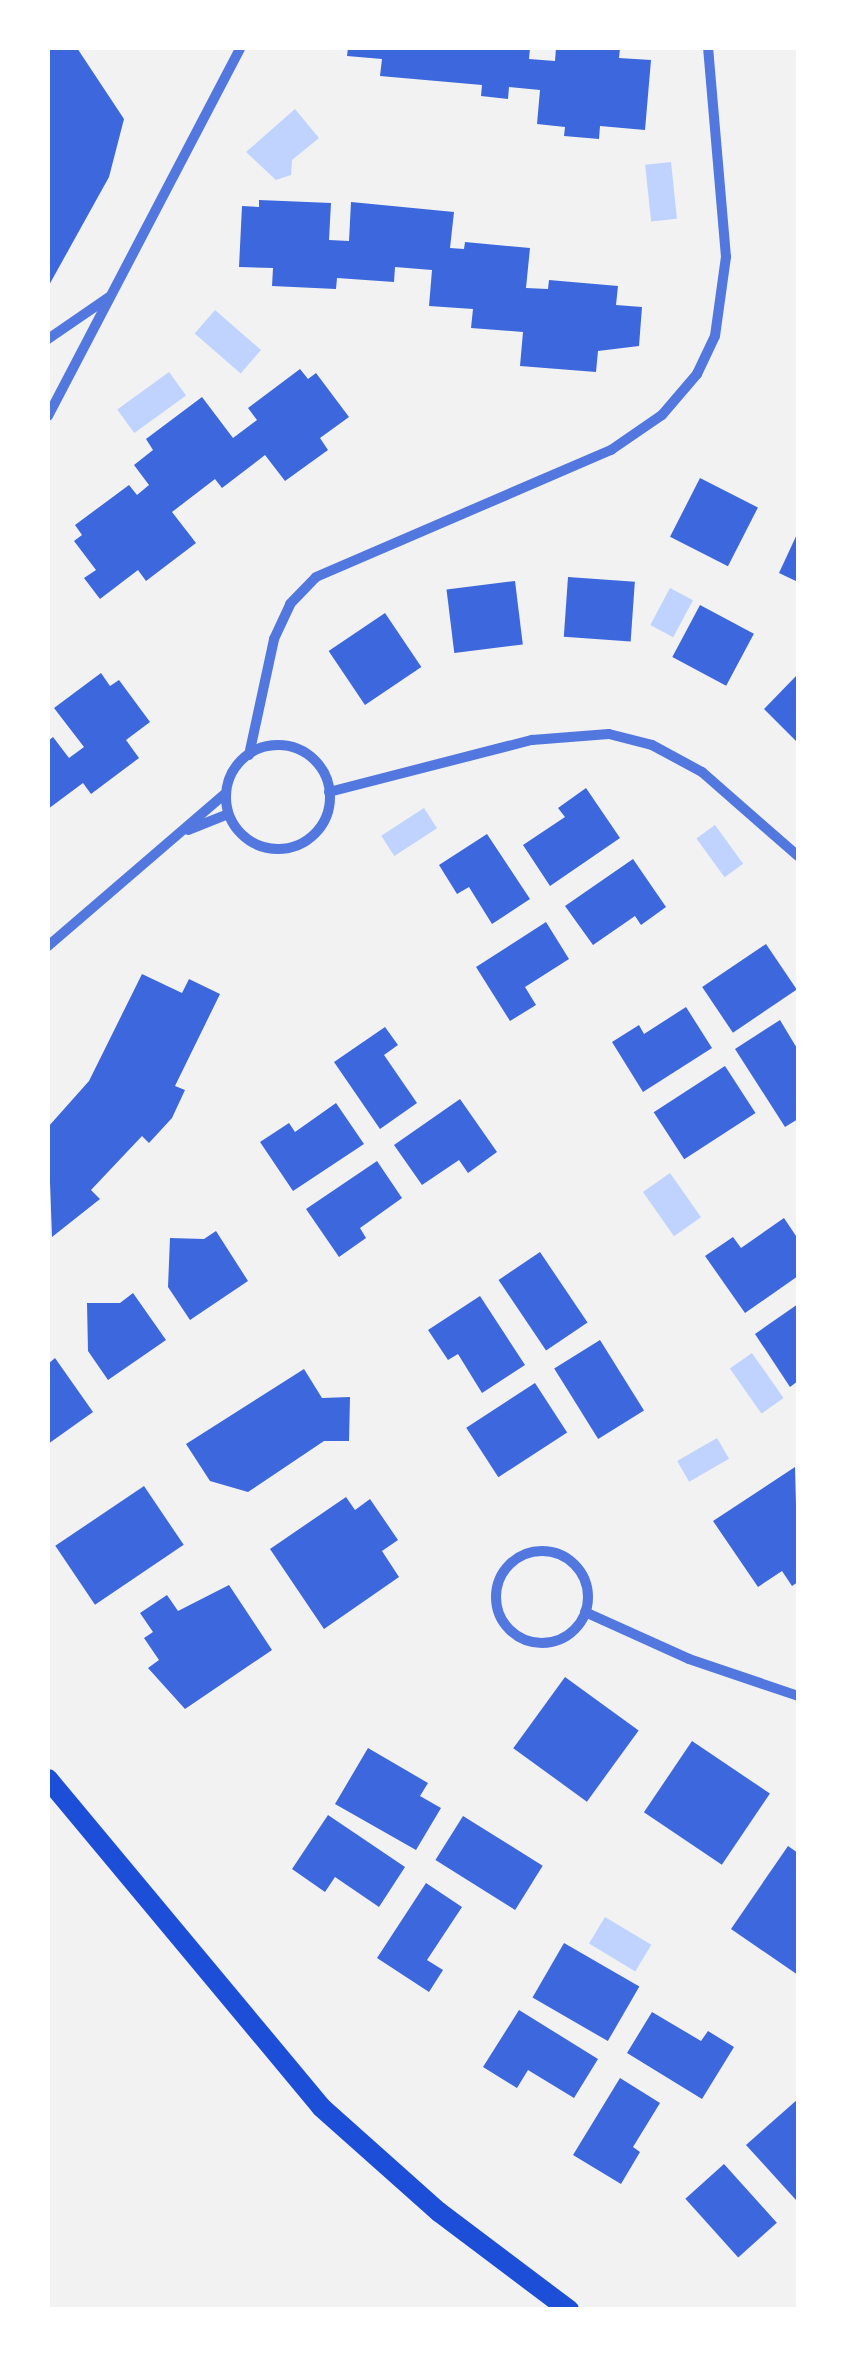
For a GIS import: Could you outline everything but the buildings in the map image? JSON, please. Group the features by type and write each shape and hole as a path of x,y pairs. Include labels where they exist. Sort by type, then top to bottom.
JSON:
{"main road":[{"path":"48,1779 312,2098 439,2212 568,2310"}],"street":[{"path":"48,416 240,48"},
{"path":"48,946 226,794 249,755 274,640 290,604 316,576 611,450 662,416 696,374 715,336 726,257 708,48"},
{"path":"48,339 110,296"},
{"path":"329,792 544,738 609,734 652,746 702,772 798,856"},
{"path":"226,794 228,814 236,828 263,847 295,846 320,826 329,792 324,772 296,749 280,745 249,755"},
{"path":"178,834 228,814"},
{"path":"528,1553 556,1553 586,1584 585,1612 555,1641 527,1640 498,1611 498,1583 528,1553"},
{"path":"585,1612 689,1659 798,1696"}],"water":[{"path":"295,109 319,138 292,160 291,175 276,180 246,152"},
{"path":"671,162 677,219 651,221 645,165"},
{"path":"215,310 261,350 241,373 195,333"},
{"path":"169,372 186,395 134,433 117,410"},
{"path":"670,588 693,600 673,637 650,625"},
{"path":"424,808 437,828 394,856 381,836"},
{"path":"715,825 743,864 725,877 696,839"},
{"path":"670,1173 701,1217 674,1236 643,1192"},
{"path":"752,1353 784,1398 761,1414 730,1368"},
{"path":"717,1438 729,1459 689,1482 677,1461"},
{"path":"605,1917 651,1945 635,1971 589,1944"}]}
